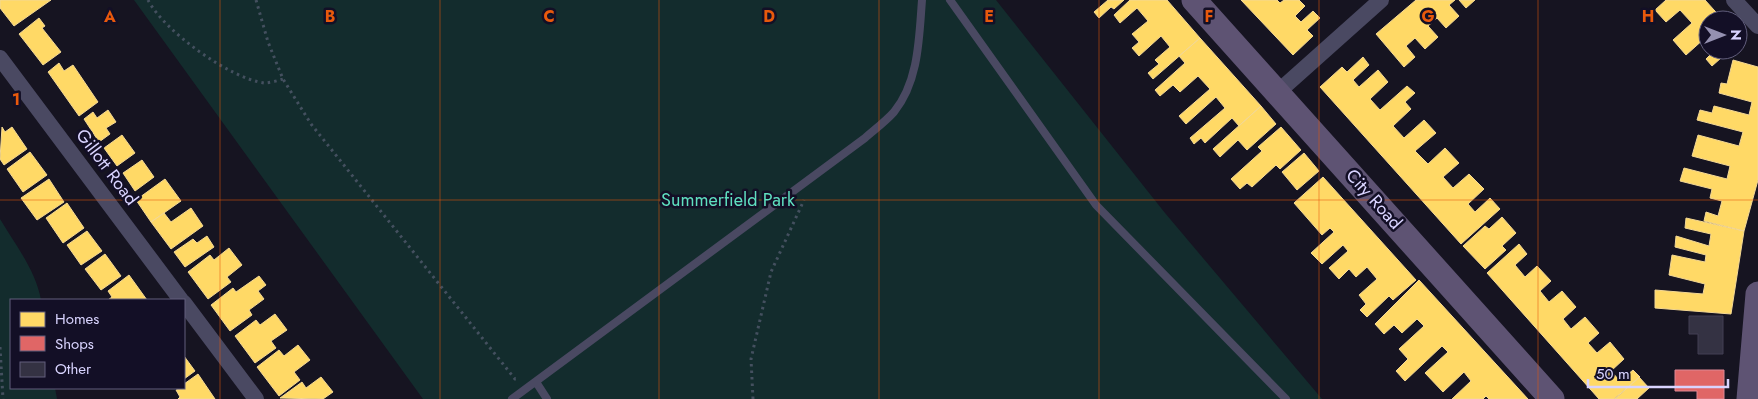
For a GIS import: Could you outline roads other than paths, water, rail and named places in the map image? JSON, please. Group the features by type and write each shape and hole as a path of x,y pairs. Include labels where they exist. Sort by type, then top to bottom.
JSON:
{"main road":[{"name":"City Road","path":"1194,0 1552,399"},
{"path":"1750,399 1758,294"}],"street":[{"path":"1278,92 1381,0"},
{"path":"1734,0 1758,26"},
{"name":"Gillott Road","path":"0,58 181,299"},
{"path":"185,304 256,399"}],"lane":[{"path":"512,399 879,126 904,97 914,69 919,42 922,0"},
{"path":"950,0 1096,205 1286,399"},
{"path":"536,382 547,399"}],"park label":[{"name":"Summerfield Park","path":"728,200"}]}
